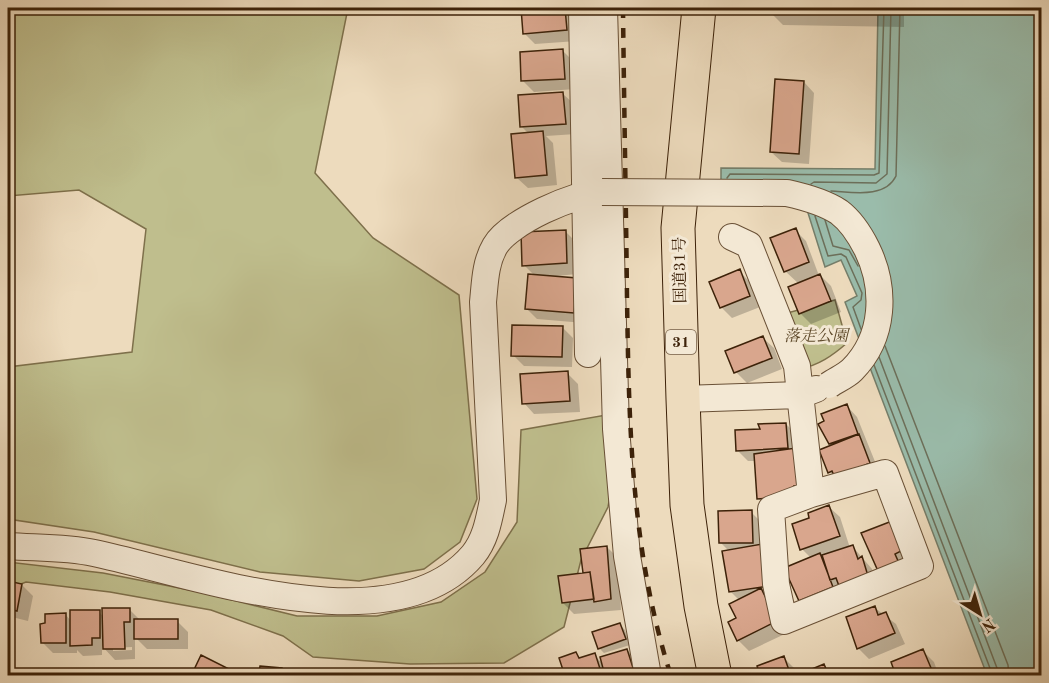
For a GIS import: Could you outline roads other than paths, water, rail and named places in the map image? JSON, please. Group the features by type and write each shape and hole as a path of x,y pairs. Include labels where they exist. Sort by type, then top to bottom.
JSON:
{"highway":[{"name":"国道31号","path":"699,8 678,228 682,399 687,505 701,606 715,675"}],"street":[{"path":"582,8 593,192 588,354"},
{"path":"604,8 616,429 627,556 648,675"},
{"path":"8,546 91,553 261,595 326,600 382,599 417,593 450,574 473,555 487,530 494,500 483,302 486,269 495,245 531,216 593,192 787,193 813,199 840,213 861,237 876,268 881,311 868,347 852,370 829,385 800,395 682,399"},
{"path":"732,237 749,245 797,366 812,494"},
{"path":"885,473 921,566 784,621 776,584 771,509 812,494 885,473"}],"water":[{"path":"878,8 1041,8 1041,675 987,675 845,302 857,296 841,260 825,267 803,197 721,186 721,168 875,169"}],"railway":[{"path":"623,8 631,442 640,536 648,583 671,676"}],"park label":[{"name":"落走公園","path":"816,335"}]}
